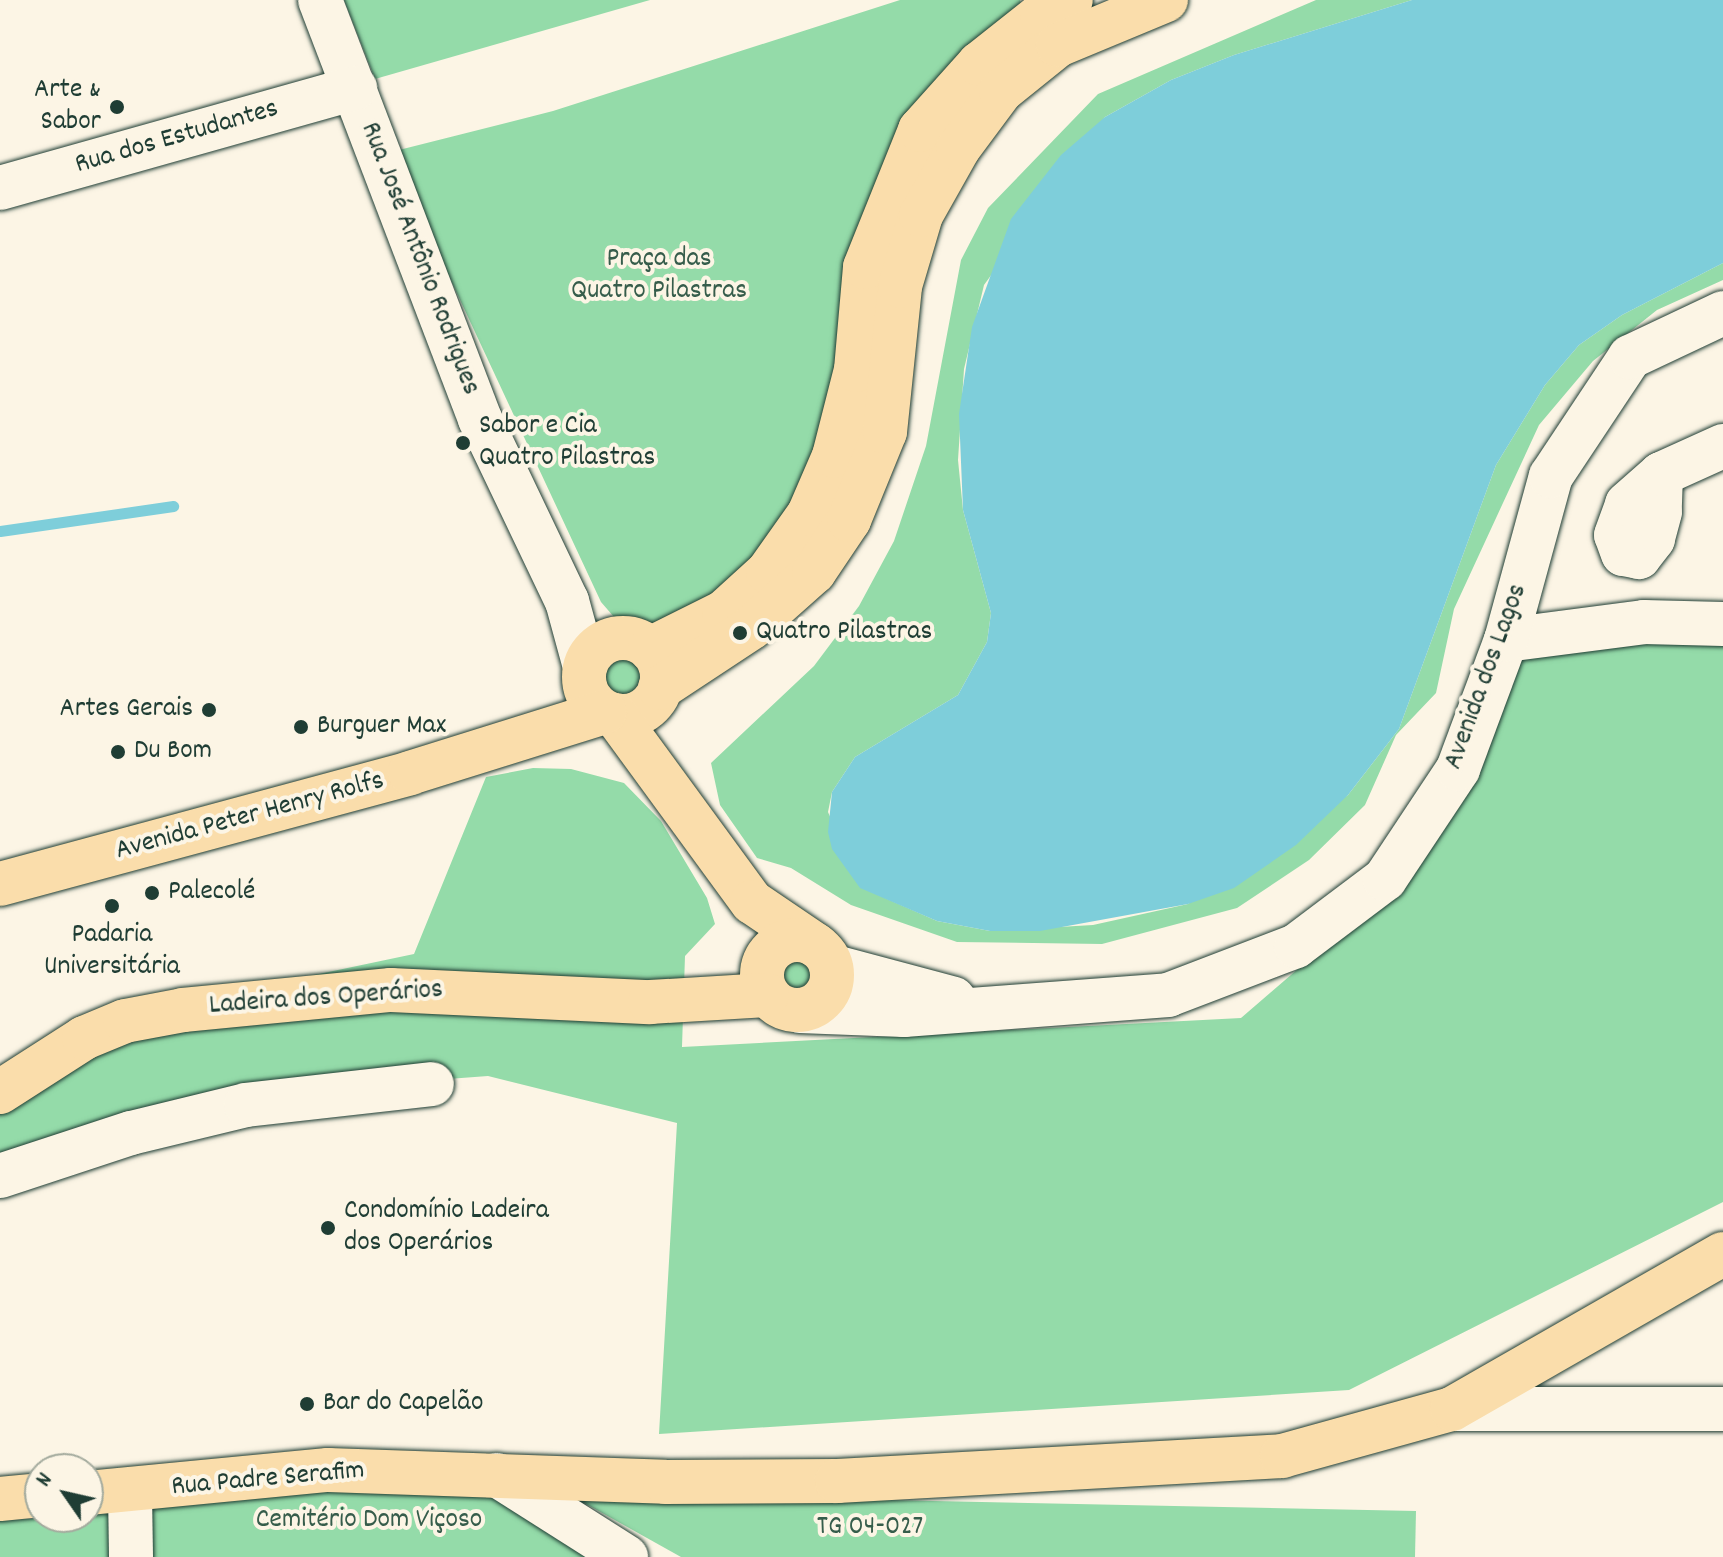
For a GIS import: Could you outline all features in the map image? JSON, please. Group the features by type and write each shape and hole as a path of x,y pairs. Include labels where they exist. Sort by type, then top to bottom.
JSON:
{"main road":[{"name":"Avenida Peter Henry Rolfs","path":"620,684 724,612 768,572 809,514 834,456 856,370 865,267 920,130 979,64 1042,14 1071,0"},
{"name":"Avenida Peter Henry Rolfs","path":"0,884 499,746 620,684 752,627 814,572 849,520 885,432 900,286 921,215 958,149 1001,91 1058,45 1166,0"},
{"path":"620,684 665,787 752,902 824,956 825,996 779,986 752,902"},
{"name":"Ladeira dos Operários","path":"0,1092 84,1038 125,1021 183,1010 391,990 650,1002 779,986 787,941 824,956"},
{"name":"Rua Padre Serafim","path":"109,1492 328,1470 837,1481 1282,1456 1452,1409 1723,1254"}],"street":[{"name":"Rua José Antônio Rodrigues","path":"320,0 480,419 567,601 620,684"},
{"name":"Rua dos Estudantes","path":"0,188 355,88"},
{"name":"Avenida dos Lagos","path":"779,986 904,1015 995,1010 1168,995 1296,946 1385,879 1458,769 1506,640 1551,476 1612,383 1630,357 1723,313"},
{"path":"1661,474 1723,446"},
{"path":"1506,640 1644,622 1723,624"},
{"name":"Avenida dos Lagos","path":"824,956 995,1010"},
{"path":"0,1176 131,1133 246,1105 432,1084"},
{"path":"1452,1409 1723,1409"},
{"path":"497,1475 626,1557"},
{"path":"109,1492 131,1557"}],"green space":[{"path":"344,0 650,0 375,79"},
{"name":"Praça das Quatro Pilastras","path":"900,0 1020,0 1023,11 783,529 731,588 660,623 634,624 614,617 601,602 391,152 553,111"},
{"path":"1316,0 1412,0 1234,55 1171,80 1105,117 984,285 964,369 958,460 963,510 991,613 987,642 958,695 855,757 832,792 828,812 860,887 937,921 990,931 1093,925 1188,904 1348,795 1399,729 1496,465 1545,385 1579,345 1622,315 1723,263 1723,280 1657,310 1593,361 1539,425 1454,609 1436,693 1396,735 1365,805 1309,860 1237,908 1102,944 957,942 851,905 791,868 757,858 720,805 711,763 814,666 859,606 894,541 926,446 961,260 988,208 1098,94"},
{"path":"1723,624 1723,1202 1349,1390 659,1434 677,1123 488,1076 220,1096 0,1163 0,1107 71,1056 257,987 414,954 486,777 533,768 571,769 624,783 661,821 707,898 715,924 685,956 682,1047 1241,1018 1392,888 1501,653"},
{"path":"622,645 634,647 644,654 651,664 651,688 644,698 634,705 622,707 610,705 600,698 593,688 591,676 593,664 600,654 610,647"},
{"path":"795,956 808,962 814,975 808,988 795,994 782,988 776,975 782,962"},
{"name":"Cemitério Dom Viçoso","path":"332,1486 487,1488 609,1557 0,1557 0,1520 24,1519 24,1533 104,1533 104,1498"},
{"name":"TG 04-027","path":"744,1497 1416,1511 1415,1557 681,1557 579,1500"}],"water":[{"path":"1412,0 1723,0 1723,263 1622,315 1579,345 1545,385 1496,465 1399,729 1348,795 1296,845 1234,888 1188,904 1040,931 990,931 937,921 860,888 832,849 828,832 832,792 855,757 958,695 987,642 991,613 963,510 959,414 972,327 1011,219 1061,155 1105,117 1171,80 1234,55"}],"waterway":[{"path":"0,531 173,506"}],"place":[{"name":"Arte & Sabor","path":"117,107"},
{"name":"Sabor e Cia Quatro Pilastras","path":"463,443"},
{"name":"Quatro Pilastras","path":"740,633"},
{"name":"Artes Gerais","path":"209,710"},
{"name":"Burguer Max","path":"301,727"},
{"name":"Du Bom","path":"118,752"},
{"name":"Palecolé","path":"152,893"},
{"name":"Padaria Universitária","path":"112,906"},
{"name":"Condomínio Ladeira dos Operários","path":"328,1228"},
{"name":"Bar do Capelão","path":"307,1404"}]}
